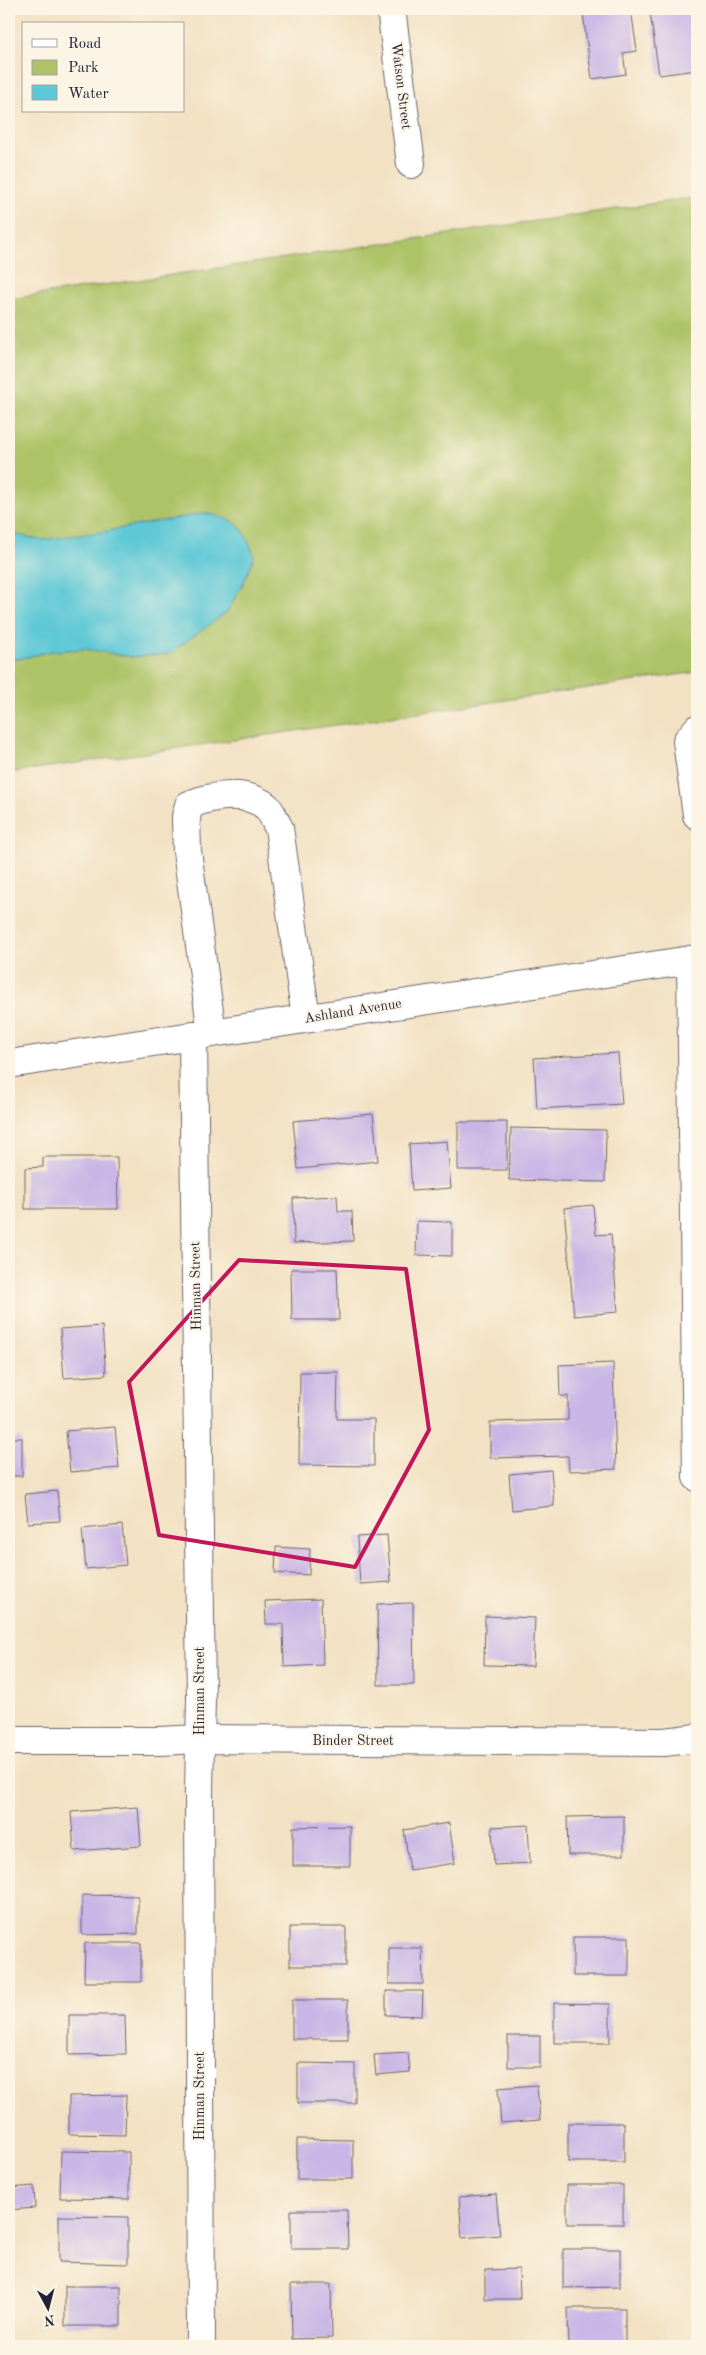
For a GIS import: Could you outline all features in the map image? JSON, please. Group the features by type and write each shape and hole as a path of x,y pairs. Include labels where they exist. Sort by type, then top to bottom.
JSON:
{"street":[{"name":"Watson Street","path":"391,9 411,164"},
{"path":"697,729 687,741 697,815"},
{"name":"Hinman Street","path":"200,2346 203,1034 187,852 186,817 189,805 200,800 238,795 253,798 269,808 279,828 306,1018"},
{"path":"694,959 697,1477"},
{"name":"Ashland Avenue","path":"9,1064 694,959"},
{"name":"Binder Street","path":"9,1741 160,1741 200,1739 664,1742 697,1738"}],"highlighted area":[{"path":"239,1260 406,1269 429,1430 355,1567 159,1535 129,1382"}],"green space":[{"path":"697,197 697,672 9,773 9,299"}],"water":[{"path":"205,513 233,522 243,530 254,556 245,580 227,612 169,654 132,657 85,649 52,651 19,659 9,659 9,533 41,540 101,532"}],"building":[{"path":"631,9 637,51 623,53 626,74 592,79 583,14"},
{"path":"693,9 697,35 697,70 659,75 650,12"},
{"path":"618,1053 622,1104 537,1109 534,1058"},
{"path":"373,1114 378,1161 298,1169 293,1121"},
{"path":"458,1122 507,1122 507,1170 458,1170"},
{"path":"511,1128 606,1130 605,1182 509,1180"},
{"path":"447,1141 451,1188 412,1191 409,1144"},
{"path":"43,1157 117,1157 118,1209 25,1209 25,1168 43,1167"},
{"path":"337,1196 338,1211 352,1211 353,1241 294,1243 293,1198"},
{"path":"593,1205 596,1235 611,1234 618,1312 574,1316 564,1208"},
{"path":"417,1221 452,1222 452,1256 416,1255"},
{"path":"291,1269 337,1269 339,1320 292,1320"},
{"path":"102,1326 106,1375 64,1378 60,1329"},
{"path":"613,1363 616,1469 569,1471 568,1456 490,1458 490,1422 568,1420 568,1396 560,1396 559,1365"},
{"path":"300,1372 338,1372 337,1419 374,1419 374,1466 299,1465"},
{"path":"115,1427 119,1468 70,1472 66,1431"},
{"path":"9,1438 22,1438 22,1476 9,1476"},
{"path":"551,1470 554,1506 512,1510 509,1474"},
{"path":"57,1491 60,1521 28,1523 25,1494"},
{"path":"122,1525 126,1565 86,1569 82,1529"},
{"path":"387,1535 391,1582 360,1584 357,1537"},
{"path":"276,1547 310,1549 309,1575 275,1573"},
{"path":"321,1599 323,1665 284,1667 283,1624 266,1624 265,1601"},
{"path":"413,1603 414,1685 378,1685 377,1604"},
{"path":"485,1616 535,1618 533,1666 484,1665"},
{"path":"138,1807 141,1846 74,1851 71,1812"},
{"path":"624,1816 624,1855 568,1855 567,1817"},
{"path":"449,1823 455,1863 410,1870 404,1830"},
{"path":"528,1825 530,1863 494,1865 492,1827"},
{"path":"350,1826 350,1866 293,1866 293,1827"},
{"path":"82,1895 138,1896 138,1934 82,1935"},
{"path":"290,1927 346,1927 346,1966 290,1966"},
{"path":"573,1937 629,1937 629,1976 573,1976"},
{"path":"85,1943 141,1943 141,1982 84,1982"},
{"path":"389,1948 422,1948 423,1984 389,1984"},
{"path":"386,1991 423,1991 422,2016 386,2015"},
{"path":"292,2000 348,2000 348,2039 292,2039"},
{"path":"554,2003 610,2004 610,2043 554,2043"},
{"path":"69,2015 125,2015 126,2054 69,2055"},
{"path":"508,2036 540,2036 540,2067 508,2067"},
{"path":"408,2053 410,2072 376,2075 374,2055"},
{"path":"298,2063 355,2064 355,2103 298,2103"},
{"path":"537,2085 540,2120 501,2123 498,2088"},
{"path":"126,2095 125,2135 69,2134 69,2096"},
{"path":"568,2123 624,2123 624,2162 568,2162"},
{"path":"297,2139 353,2140 353,2179 297,2179"},
{"path":"61,2151 129,2152 129,2199 60,2198"},
{"path":"567,2185 623,2185 623,2224 567,2224"},
{"path":"34,2186 35,2208 9,2210 9,2188"},
{"path":"496,2194 500,2235 462,2238 459,2197"},
{"path":"291,2210 347,2210 348,2249 291,2249"},
{"path":"59,2216 128,2217 128,2264 59,2262"},
{"path":"563,2249 620,2249 620,2287 563,2288"},
{"path":"519,2269 520,2299 485,2299 485,2270"},
{"path":"291,2284 331,2284 332,2338 292,2339"},
{"path":"65,2286 121,2286 121,2326 65,2326"},
{"path":"568,2308 625,2308 625,2346 569,2346"}]}
